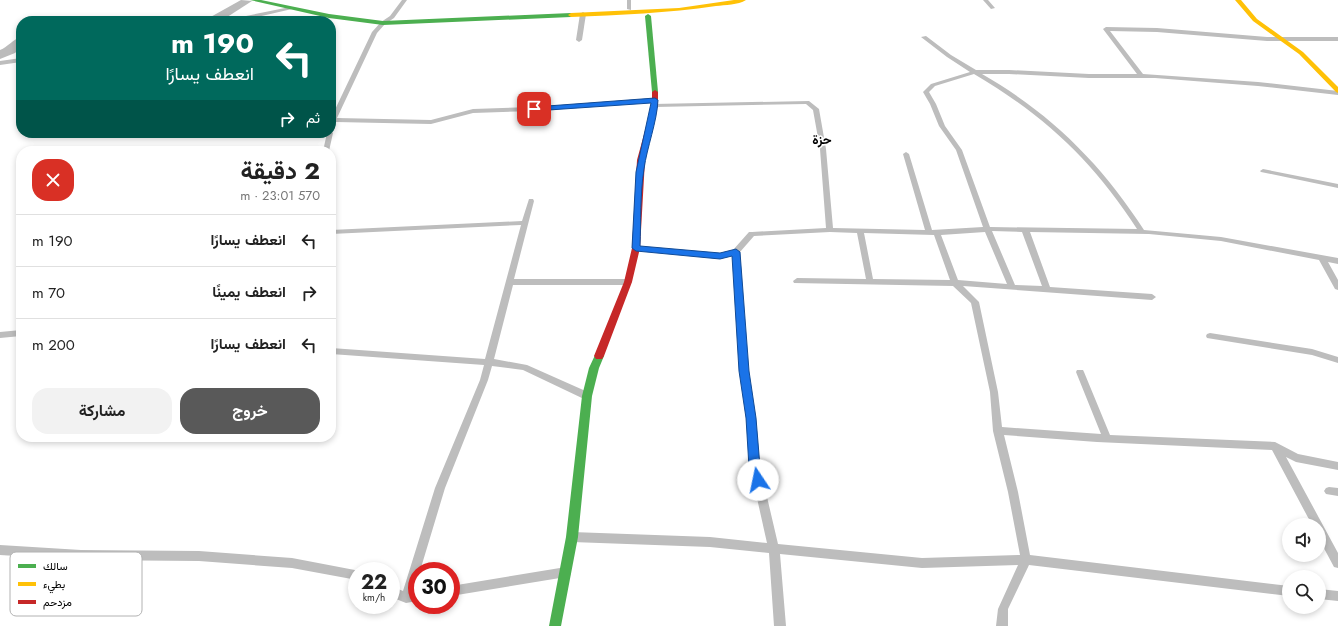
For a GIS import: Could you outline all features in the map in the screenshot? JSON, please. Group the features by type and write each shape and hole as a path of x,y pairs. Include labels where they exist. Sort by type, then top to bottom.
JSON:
{"main road":[{"path":"253,0 329,16"},
{"path":"290,8 392,16 629,5 647,11 717,0"},
{"path":"336,17 383,23 647,11 719,6 743,0"},
{"path":"1238,0 1255,20 1301,53 1338,92"},
{"path":"554,626 572,536 587,396 594,368 628,282 636,248 640,172 644,146 655,103 647,11"}],"street":[{"path":"336,114 375,32 392,16 405,0"},
{"path":"985,0 993,8"},
{"path":"253,16 290,8"},
{"path":"579,40 583,14"},
{"path":"1140,76 1106,29 1157,30 1283,39 1338,39"},
{"path":"924,37 957,62 976,72 1023,102 1061,133 1107,181 1126,205 1142,232"},
{"path":"0,63 16,61"},
{"path":"1012,287 987,229 959,150 942,126 933,104 926,92 933,85 976,72 1140,76 1250,83 1338,92"},
{"path":"336,120 431,122 473,111 655,103 807,102 816,109 823,149 830,230"},
{"path":"906,154 933,233 956,283 975,302 994,392 998,431 1013,492 1026,560 1003,609 1002,626"},
{"path":"1263,171 1338,186"},
{"path":"421,562 440,488 484,380 531,201"},
{"path":"336,232 525,223"},
{"path":"636,248 720,256 736,252 752,234 830,230 933,233 987,229 1025,229 1142,232 1220,239 1338,261"},
{"path":"1025,229 1047,290"},
{"path":"860,231 870,282"},
{"path":"736,252 744,371 751,418 755,467 774,548 780,626"},
{"path":"1322,258 1338,287"},
{"path":"797,281 956,283 1152,297"},
{"path":"509,282 628,282"},
{"path":"0,335 16,333"},
{"path":"1210,336 1312,352 1338,360"},
{"path":"336,351 488,362 524,367 587,396"},
{"path":"1080,372 1107,438"},
{"path":"998,431 1275,446 1296,458 1338,466"},
{"path":"1275,446 1313,518"},
{"path":"572,536 710,542 922,562 1026,560 1282,589"},
{"path":"1326,542 1338,563"},
{"path":"0,550 32,552"},
{"path":"142,556 199,556 292,563 348,573"},
{"path":"460,589 566,572"},
{"path":"1326,595 1338,596"}],"waterway":[{"path":"221,16 247,1"},
{"path":"0,55 11,50 16,46"}],"traffic: fast":[{"path":"253,0 329,16"},
{"path":"336,17 383,23 571,15"},
{"path":"648,16 655,92"},
{"path":"555,626 572,537 587,396 594,368 599,356"}],"traffic: slow":[{"path":"571,15 635,13 700,7 743,0"},
{"path":"1238,0 1255,20 1301,53 1338,91"}],"traffic: jam":[{"path":"599,356 628,282 636,248 641,160 655,105 655,92"}],"district":[{"name":"حزة","path":"822,139"}],"route":[{"path":"534,109 655,100 641,160 638,184 636,248 720,256 736,252 741,306 744,371 751,418 755,467 758,480"}]}
